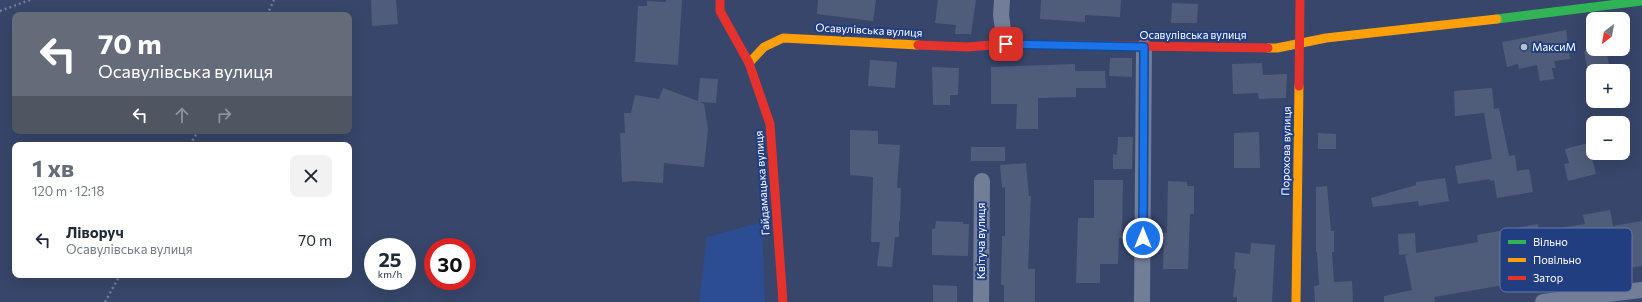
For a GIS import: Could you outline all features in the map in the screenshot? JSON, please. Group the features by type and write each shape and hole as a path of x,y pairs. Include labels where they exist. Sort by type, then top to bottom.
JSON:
{"street":[{"name":"Гайдамацька вулиця","path":"720,0 720,11 749,63 770,124 783,302"},
{"path":"1002,0 1001,14 1006,44"},
{"name":"Порохова вулиця","path":"1296,302 1300,0"},
{"name":"Осавулівська вулиця","path":"749,63 764,47 782,38 967,47 1006,44 1278,48 1326,38 1556,7 1642,1"},
{"path":"1142,302 1144,47"},
{"name":"Квітуча вулиця","path":"981,302 982,181"},
{"path":"1632,291 1642,290"},
{"path":"1543,302 1626,292"}],"path":[{"path":"0,11 30,0"},
{"path":"268,12 274,0"},
{"path":"105,302 118,278"}],"shaded area":[{"path":"762,222 765,302 699,302 707,237"}],"building":[{"path":"371,0 396,0 398,24 372,26"},
{"path":"666,0 682,0 678,65 635,62 638,6 647,6 647,1 666,2"},
{"path":"818,0 876,0 873,21 817,14"},
{"path":"938,0 976,0 971,34 955,34 956,25 935,23"},
{"path":"1041,0 1121,0 1120,17 1085,15 1085,22 1040,19"},
{"path":"1172,3 1198,4 1197,23 1171,23"},
{"path":"1566,30 1570,59 1554,61 1556,68 1552,68 1554,79 1540,81 1537,65 1519,69 1518,64 1507,67 1502,42"},
{"path":"1584,51 1586,51 1586,56 1607,56 1609,64 1586,64"},
{"path":"1110,58 1132,58 1132,77 1109,76"},
{"path":"870,60 897,62 895,88 868,86"},
{"path":"1262,63 1263,75 1287,74 1286,98 1259,99 1258,93 1233,94 1232,64"},
{"path":"1075,64 1075,71 1105,71 1106,88 1076,88 1076,97 1038,98 1038,129 1016,129 1017,104 991,104 991,67"},
{"path":"932,67 959,68 958,95 950,95 950,105 933,105"},
{"path":"700,78 718,79 716,103 700,102 704,104 708,129 704,167 664,163 663,183 633,181 622,182 620,133 625,133 624,113 631,113 635,95 659,99 663,88 698,101"},
{"path":"1492,88 1494,109 1499,108 1509,156 1515,155 1517,171 1529,169 1533,192 1497,198 1494,180 1490,181 1490,179 1458,184 1455,166 1492,159 1484,113 1455,116 1454,91"},
{"path":"850,130 878,131 878,144 900,145 897,188 901,188 899,237 895,237 892,267 877,266 880,242 871,242 873,177 850,175"},
{"path":"1259,132 1260,168 1234,168 1234,133"},
{"path":"1318,133 1336,134 1336,149 1318,149"},
{"path":"1118,137 1133,137 1132,169 1113,169 1113,154 1117,155"},
{"path":"1586,144 1586,160 1592,160 1596,174 1568,181 1564,164 1569,163 1565,149"},
{"path":"971,147 1005,147 1005,161 971,161"},
{"path":"1026,163 1029,196 1031,196 1028,269 1035,269 1035,302 1004,302 1004,285 1001,285 1002,236 1005,236 1005,187 1002,188 1000,165"},
{"path":"1445,178 1449,201 1419,206 1418,201 1373,207 1371,198 1416,185 1416,182"},
{"path":"1094,180 1123,180 1122,238 1119,238 1118,264 1100,264 1100,283 1076,283 1078,218 1094,218"},
{"path":"1168,181 1187,182 1187,186 1194,186 1194,214 1190,214 1188,269 1163,269 1164,232 1167,233"},
{"path":"1327,186 1331,231 1334,231 1334,252 1332,252 1334,282 1352,281 1353,302 1315,302 1314,286 1319,285 1316,252 1316,187"},
{"path":"1610,210 1613,226 1642,221 1642,266 1632,268 1632,228 1559,228 1585,224 1583,215"},
{"path":"936,221 963,222 963,224 969,224 968,256 932,255 932,229 935,229"},
{"path":"1538,224 1539,228 1516,228"},
{"path":"1500,231 1500,286 1434,297 1435,302 1384,302 1384,296 1412,290 1405,255 1409,254 1399,255 1398,234 1415,233 1416,253 1478,242 1477,235"},
{"path":"1251,243 1275,245 1272,302 1237,302 1237,297 1233,297 1236,269 1234,269 1235,252 1250,254"},
{"path":"933,285 957,286 957,302 933,302"}],"traffic: fast":[{"path":"1497,19 1642,1"}],"traffic: slow":[{"path":"1268,48 1277,48 1326,38 1497,19"},
{"path":"749,63 764,47 783,38 918,45"},
{"path":"1296,302 1299,86"}],"traffic: jam":[{"path":"720,0 720,11 749,63 770,124 783,302"},
{"path":"1299,86 1300,0"},
{"path":"918,45 967,47 1005,44 1268,48"}],"place":[{"name":"МаксиМ","path":"1524,47"}],"route":[{"path":"1006,44 1144,47 1143,238"}]}
